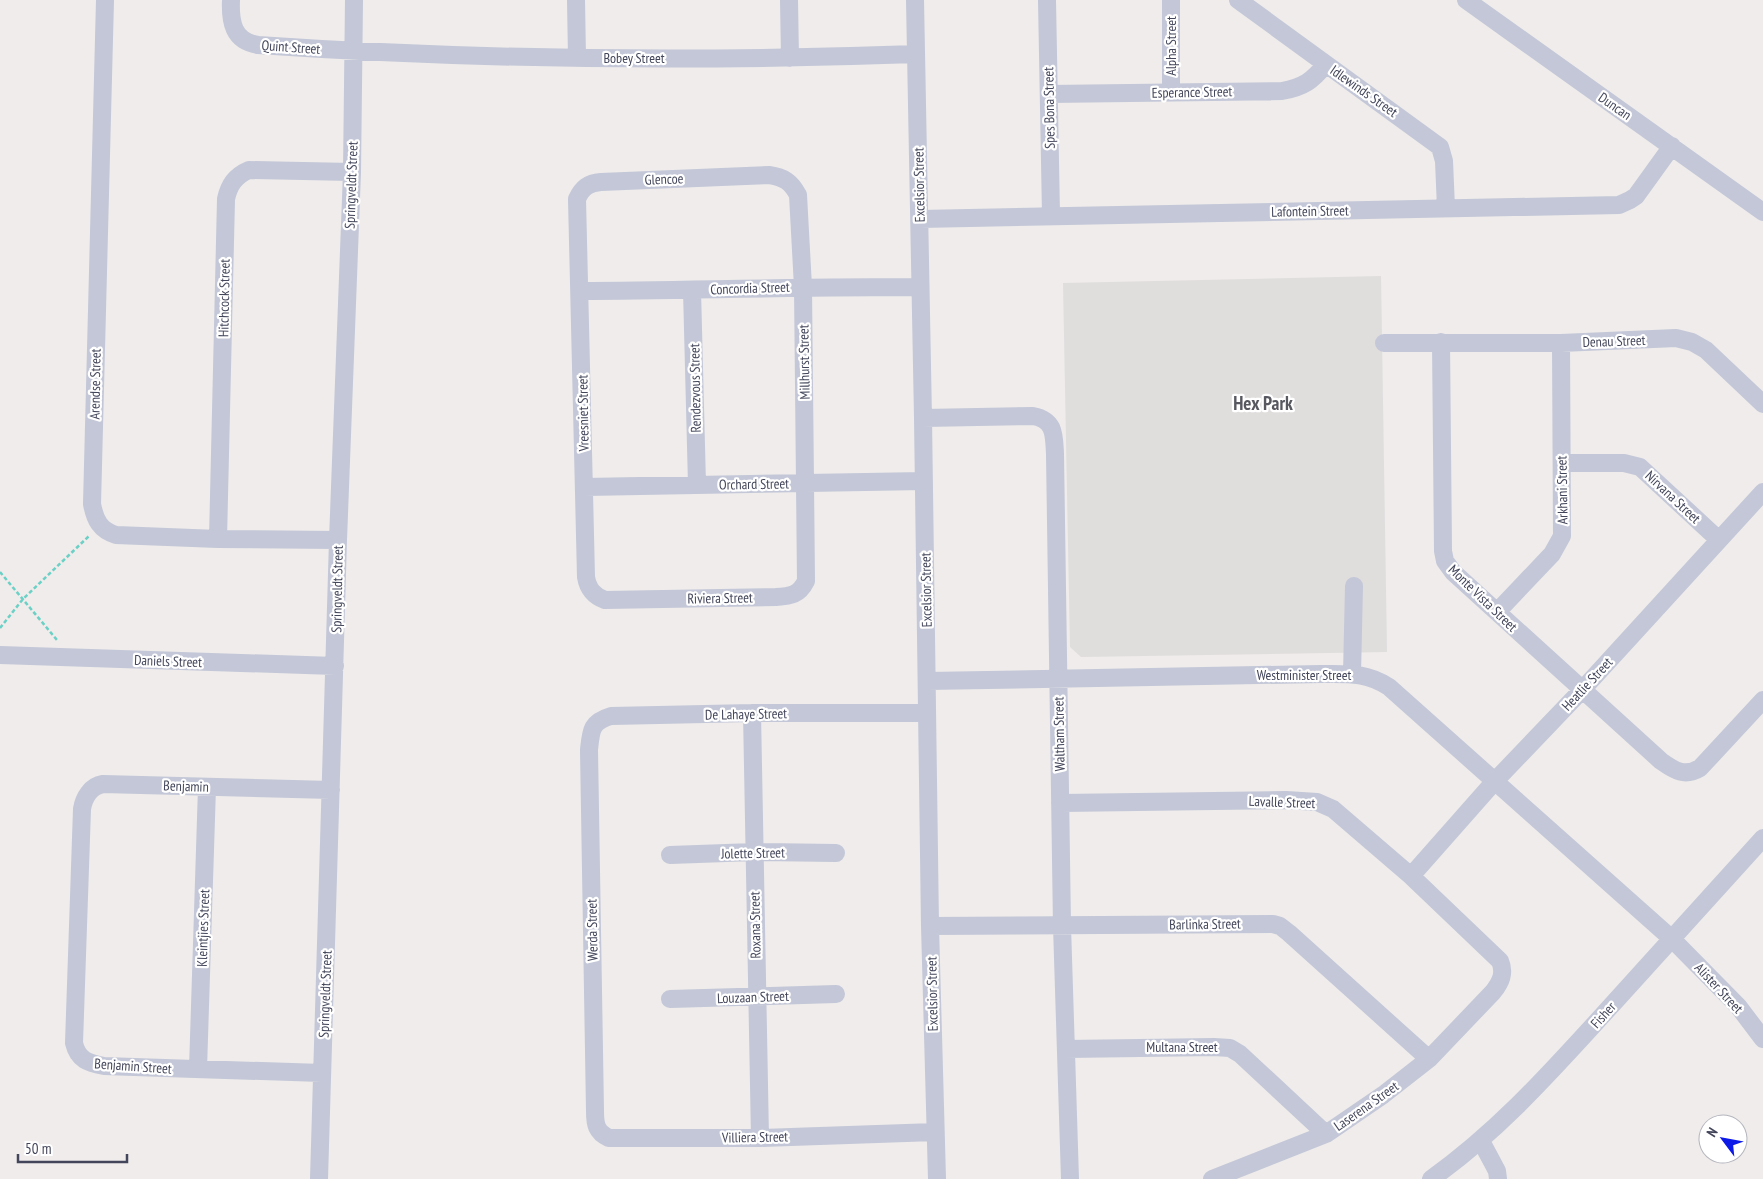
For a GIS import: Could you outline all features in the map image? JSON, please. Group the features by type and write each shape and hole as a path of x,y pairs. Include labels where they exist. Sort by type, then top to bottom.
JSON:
{"street":[{"name":"Arendse Street","path":"100,525 96,520 92,504 106,0"},
{"name":"Quint Street","path":"231,0 231,21 234,29 243,40 250,44 353,52"},
{"name":"Springveldt Street","path":"319,1179 338,540 352,172 354,0"},
{"path":"576,0 577,58"},
{"path":"789,0 790,58"},
{"name":"Excelsior Street","path":"914,0 920,220 930,926 937,1179"},
{"name":"Spes Bona Street","path":"1047,0 1051,216"},
{"name":"Alpha Street","path":"1171,0 1171,92"},
{"name":"Idlewinds Street","path":"1238,0 1440,146 1443,155 1446,208"},
{"name":"Duncan","path":"1466,0 1763,212"},
{"name":"Bobey Street","path":"353,52 577,58 790,58 916,54"},
{"name":"Esperance Street","path":"1049,94 1282,91 1294,89 1310,82 1326,64"},
{"name":"Lafontein Street","path":"920,220 1620,205 1636,196 1672,146"},
{"name":"Hitchcock Street","path":"218,539 226,199 228,190 236,177 249,170 352,172"},
{"name":"Glencoe","path":"576,210 580,193 593,183 770,174"},
{"name":"Millhurst Street","path":"770,174 786,179 798,195 804,287 807,567"},
{"name":"Vreesniet Street","path":"576,210 580,291 587,584 590,590 600,598 612,600"},
{"name":"Concordia Street","path":"580,291 920,287"},
{"name":"Rendezvous Street","path":"692,290 697,485"},
{"name":"Denau Street","path":"1384,343 1561,343 1676,338 1687,340 1706,350 1763,404"},
{"name":"Monte Vista Street","path":"1441,342 1444,556 1453,572 1661,761 1677,772 1690,773 1700,768 1763,700"},
{"name":"Arkhani Street","path":"1497,612 1552,554 1560,542 1563,530 1561,343"},
{"name":"Waltham Street","path":"923,418 1033,416 1046,420 1052,429 1055,454 1062,926 1069,1176"},
{"name":"Nirvana Street","path":"1562,463 1624,463 1636,465 1646,471 1719,540"},
{"name":"Orchard Street","path":"585,487 924,481"},
{"name":"Heatlie Street","path":"1411,876 1494,782 1582,690 1763,492"},
{"path":"100,525 106,531 116,535 218,539 338,540"},
{"name":"Riviera Street","path":"612,600 788,596 800,592 806,581 807,567"},
{"path":"1352,674 1354,586"},
{"name":"Daniels Street","path":"0,655 335,666"},
{"name":"Westminister Street","path":"927,681 1352,674 1372,677 1389,687 1672,939"},
{"name":"De Lahaye Street","path":"589,750 591,731 594,725 612,716 927,712"},
{"name":"Roxana Street","path":"752,713 760,1138"},
{"name":"Werda Street","path":"589,750 595,1111"},
{"name":"Benjamin","path":"81,835 83,803 87,795 99,785 331,790"},
{"name":"Kleintjies Street","path":"198,1069 207,787"},
{"name":"Lavalle Street","path":"1060,803 1286,800 1317,802 1333,809 1411,876 1500,961 1502,967 1500,984 1493,992"},
{"name":"Benjamin Street","path":"81,835 74,1043 78,1056 86,1062 104,1066 322,1073"},
{"name":"Fisher","path":"1431,1179 1481,1141 1552,1070 1763,838"},
{"name":"Jolette Street","path":"670,855 754,852 836,853"},
{"name":"Barlinka Street","path":"930,926 1273,924 1280,926 1429,1059"},
{"name":"Alister Street","path":"1672,939 1738,1006 1763,1039"},
{"name":"Laserena Street","path":"1212,1179 1326,1134 1383,1095 1429,1059 1493,992"},
{"name":"Louzaan Street","path":"670,999 836,994"},
{"name":"Multana Street","path":"1066,1049 1214,1046 1230,1048 1240,1054 1326,1134"},
{"name":"Villiera Street","path":"595,1111 598,1131 609,1138 760,1138 936,1132"},
{"path":"1481,1141 1498,1179"}],"path":[{"path":"0,628 23,599 100,525"},
{"path":"0,572 72,658"}],"shaded area":[{"path":"1381,276 1387,652 1081,657 1070,647 1063,283"}],"district":[{"name":"Hex Park","path":"1263,403"}]}
